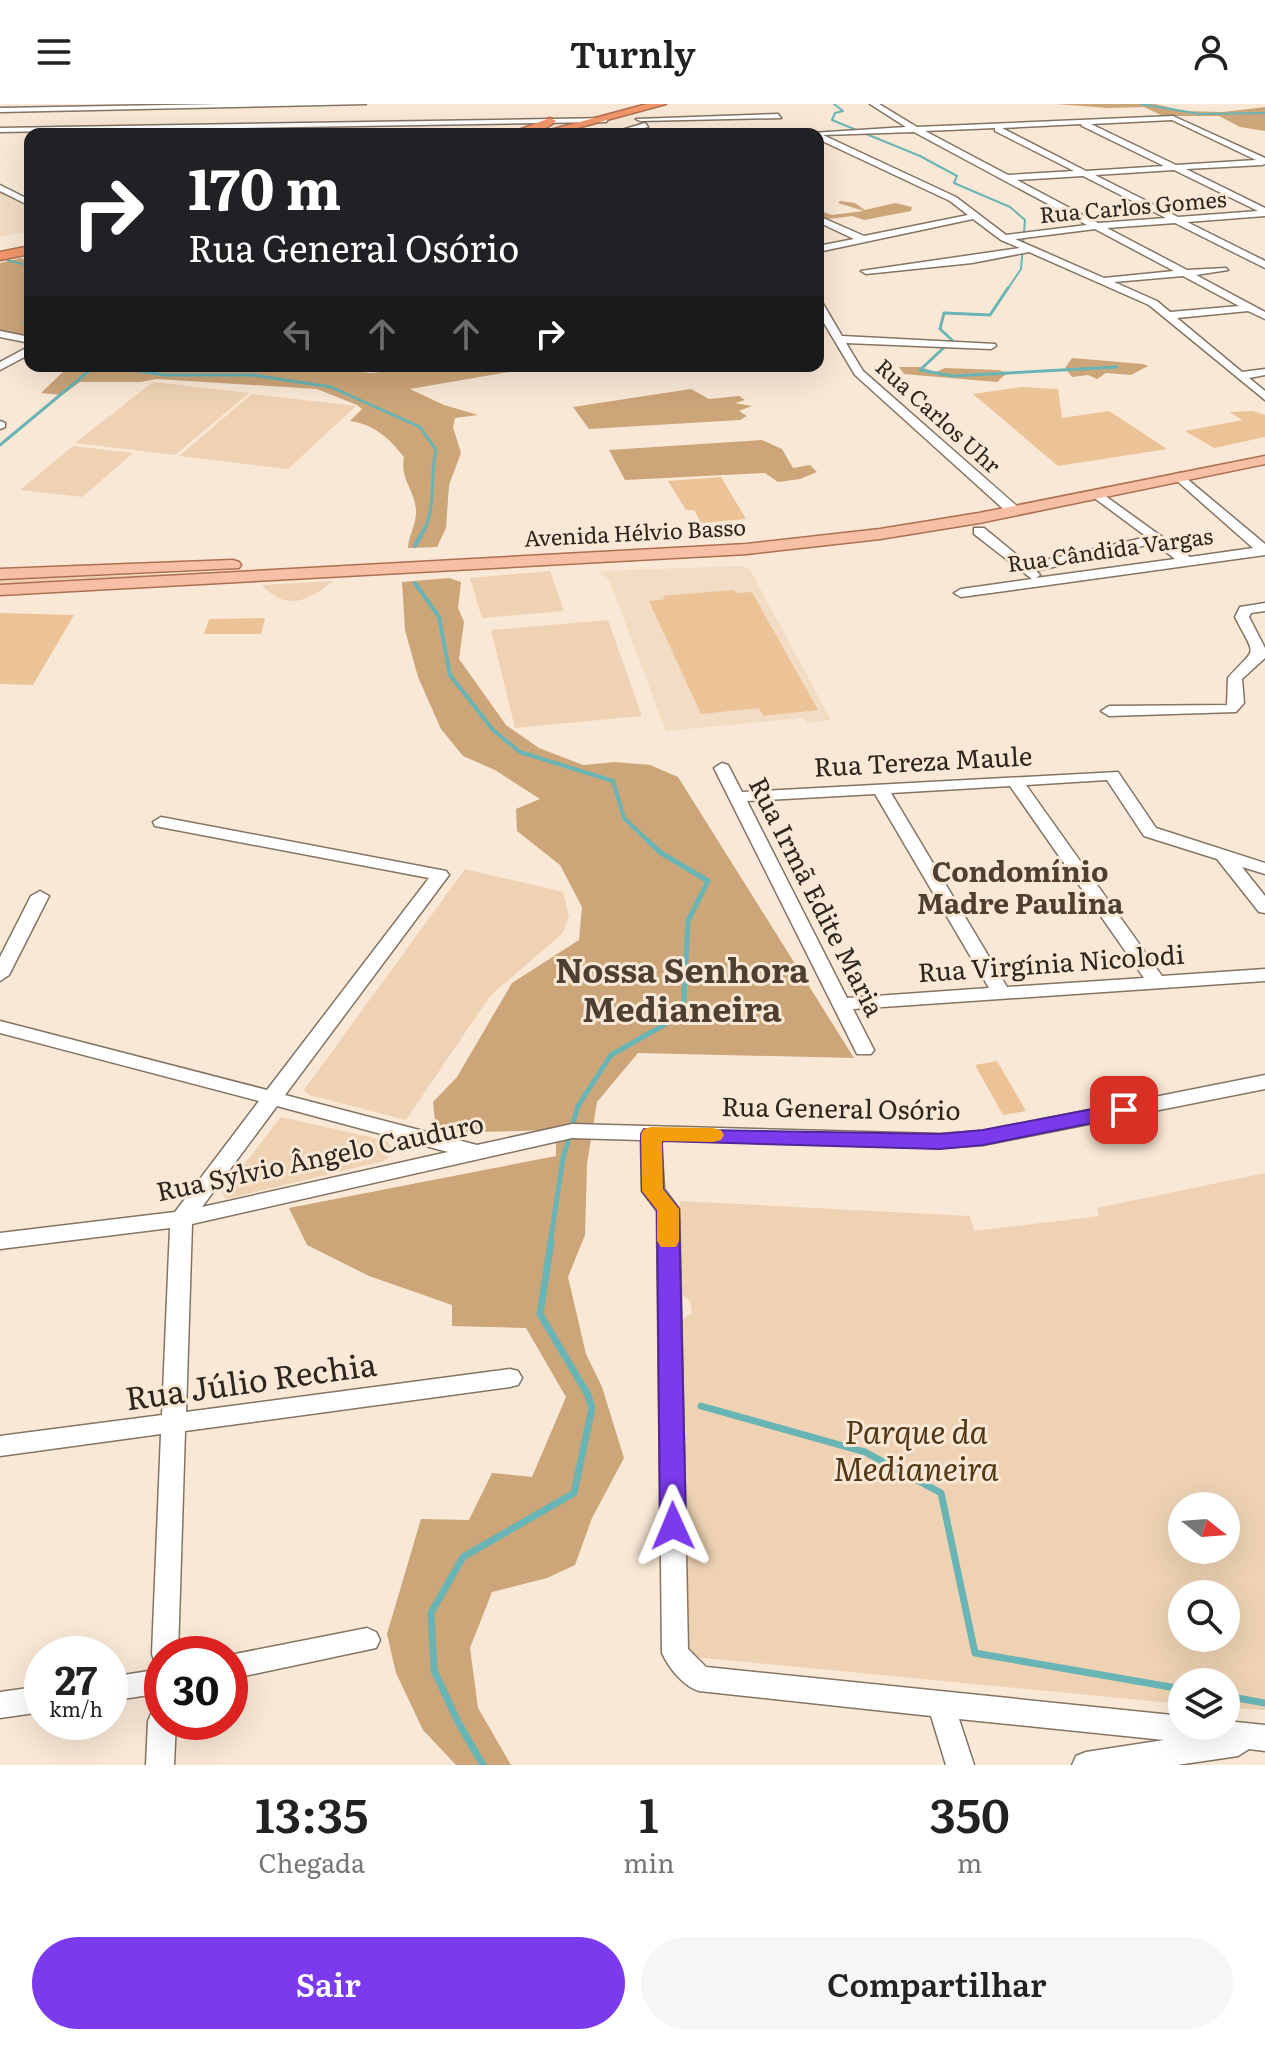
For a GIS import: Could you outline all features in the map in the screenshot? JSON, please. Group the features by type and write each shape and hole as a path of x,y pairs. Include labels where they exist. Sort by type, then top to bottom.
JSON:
{"highway":[{"path":"569,128 660,104"},
{"path":"581,128 672,104"},
{"path":"531,128 550,121"},
{"path":"0,250 24,244"},
{"path":"0,256 24,251"}],"main road":[{"name":"Avenida Hélvio Basso","path":"0,574 198,573 747,549 880,534 1010,508 1265,449"},
{"name":"Avenida Hélvio Basso","path":"1010,508 1265,460"},
{"name":"Avenida Hélvio Basso","path":"0,590 198,573"}],"street":[{"path":"0,110 362,104"},
{"path":"368,124 371,104"},
{"path":"627,128 642,122 781,118 767,104"},
{"path":"874,104 1265,316"},
{"path":"229,126 238,105"},
{"path":"114,128 368,124 505,117 533,121 606,120"},
{"path":"824,134 1173,118 1265,162"},
{"path":"501,128 533,121"},
{"path":"642,122 648,128"},
{"path":"1082,123 1265,212"},
{"path":"995,127 1265,265"},
{"path":"0,130 24,130"},
{"path":"824,138 953,199 1004,238 1153,303 1265,397"},
{"path":"1008,178 1265,162"},
{"path":"0,188 24,200"},
{"name":"Rua Carlos Gomes","path":"1004,238 1098,226 1265,212"},
{"path":"824,248 975,216"},
{"path":"824,221 862,239"},
{"path":"866,271 972,260 1031,249"},
{"path":"1106,280 1186,274"},
{"path":"1170,315 1265,307"},
{"name":"Rua Carlos Uhr","path":"824,316 859,373 1010,508"},
{"path":"0,334 24,339"},
{"path":"838,339 991,346"},
{"path":"0,367 24,353"},
{"path":"1240,376 1265,372"},
{"path":"1180,477 1265,550"},
{"path":"1097,494 1187,561"},
{"path":"979,531 1041,582"},
{"path":"1026,569 1157,539"},
{"name":"Rua Cândida Vargas","path":"961,593 1265,550"},
{"path":"1109,711 1231,709 1236,703 1235,678 1258,658 1259,650 1242,617 1245,610 1265,607"},
{"name":"Rua Irmã Edite Maria","path":"722,768 864,1050"},
{"name":"Rua Tereza Maule","path":"736,797 1112,775 1150,832 1223,855"},
{"path":"1015,781 1157,983"},
{"path":"880,788 1001,993"},
{"path":"161,822 440,875 181,1219 166,1636"},
{"path":"1223,855 1265,869"},
{"path":"1223,855 1265,908"},
{"path":"0,975 40,896"},
{"name":"Rua Virgínia Nicolodi","path":"841,1004 1265,975"},
{"path":"0,1027 478,1153"},
{"name":"Rua General Osório","path":"651,1134 940,1141 983,1138 1265,1082"},
{"name":"Rua Sylvio Ângelo Cauduro","path":"0,1241 181,1219 550,1136 585,1132 651,1134"},
{"path":"651,1134 653,1191 668,1209 675,1653 699,1679 1265,1738"},
{"name":"Rua Júlio Rechia","path":"0,1446 510,1378"},
{"path":"248,1663 367,1640"},
{"path":"0,1705 24,1702"},
{"path":"941,1704 960,1765"},
{"path":"1086,1765 1265,1738"},
{"path":"160,1765 161,1740"}],"shaded area":[{"path":"1056,104 1155,104 1184,111 1223,112 1265,107 1265,131 1240,127 1219,116 1163,116 1144,107"},
{"path":"0,192 24,206 24,232 0,237"},
{"path":"838,203 855,203 865,210 895,203 912,207 911,211 864,220 852,216 824,217 824,212 832,215 864,211"},
{"path":"24,259 24,335 0,330 0,263"},
{"path":"1072,358 1148,366 1131,375 1106,373 1097,379 1088,375 1072,377 1065,368"},
{"path":"899,367 920,367 936,372 945,368 1007,373 997,382 904,374"},
{"path":"63,372 509,372 410,389 444,405 478,415 455,418 453,427 461,453 449,485 446,528 437,547 408,548 416,509 404,472 404,457 381,433 367,425 350,421 362,409 357,405 317,389 157,379 80,382 62,395 41,393"},
{"path":"691,389 709,399 739,396 745,400 735,403 752,406 739,411 747,416 740,420 589,429 573,407"},
{"path":"762,440 782,449 793,468 810,465 817,472 800,479 778,482 765,473 625,480 609,450"},
{"path":"749,568 831,720 807,723 804,718 666,731 609,579 597,571"},
{"path":"449,578 461,582 458,608 464,622 459,659 506,725 539,748 583,765 615,762 650,765 678,777 854,1058 638,1053 597,1102 587,1164 585,1235 568,1277 586,1354 602,1387 624,1458 592,1518 575,1565 547,1578 492,1592 470,1648 478,1708 511,1765 456,1765 423,1730 396,1673 387,1634 421,1519 469,1520 492,1473 532,1477 566,1397 526,1328 452,1326 452,1305 369,1276 307,1245 289,1208 556,1156 556,1130 436,1133 433,1102 457,1077 512,983 579,940 582,907 560,865 517,831 516,809 540,799 495,770 463,756 441,729 418,677 405,630 402,582"}],"green space":[{"path":"153,382 249,393 175,455 75,443"},
{"path":"252,394 356,406 288,469 179,456"},
{"path":"73,446 133,453 82,497 20,490"},
{"path":"550,571 564,611 482,618 470,578"},
{"path":"203,574 0,585 0,579"},
{"path":"333,581 298,601 280,599 262,585"},
{"path":"608,620 642,716 515,728 491,630"},
{"path":"465,869 563,892 569,917 562,934 490,996 406,1120 309,1095 304,1090"},
{"path":"281,1117 387,1141 392,1147 392,1154 384,1161 226,1199 222,1193"},
{"name":"Parque da Medianeira","path":"1265,1173 1265,1710 1240,1709 1240,1668 1168,1668 1168,1703 683,1656 679,1322 692,1313 690,1301 680,1294 680,1201 970,1216 974,1231 1099,1216 1097,1208"}],"building":[{"path":"1022,387 1058,389 1062,418 1109,411 1167,449 1058,466 973,394"},
{"path":"1253,411 1265,415 1265,437 1214,448 1185,431 1243,420 1229,412"},
{"path":"721,477 746,519 701,523 694,510 686,510 668,481"},
{"path":"734,590 736,593 752,592 818,710 763,716 759,708 701,714 649,601 665,599 663,596"},
{"path":"0,613 74,615 33,685 0,684"},
{"path":"265,618 261,634 204,634 209,619"},
{"path":"997,1061 1026,1111 1003,1115 975,1065"}],"waterway":[{"path":"834,104 843,111 835,113 832,120 920,156 957,176 954,183 1010,207 1025,220 1021,269 1007,290"},
{"path":"1141,104 1200,114 1265,113"},
{"path":"7,260 24,264"},
{"path":"1008,288 990,315 944,313 940,329 952,340 920,370 952,376 1117,367"},
{"path":"0,445 88,372"},
{"path":"145,372 165,375 252,375 331,387 420,427 436,450 430,512 424,529"},
{"path":"415,546 424,529"},
{"path":"415,583 439,617 450,675 493,730 520,752 613,781 624,818 648,841"},
{"path":"550,1244 563,1158 578,1106 611,1055 683,1014 688,921 708,881 661,853 646,839"},
{"path":"483,1765 458,1722 434,1670 431,1613 463,1557 574,1493 592,1408 588,1395 540,1314 551,1242"},
{"path":"701,1406 865,1452 941,1493 975,1653 1168,1687"},
{"path":"1240,1699 1265,1703"}],"slow traffic":[{"path":"668,1241 668,1209 653,1191 651,1134 713,1135"}],"district":[{"name":"Condomínio Madre Paulina","path":"1020,888"},
{"name":"Nossa Senhora Medianeira","path":"682,990"}],"route":[{"path":"673,1526 668,1209 653,1191 651,1134 940,1141 983,1138 1124,1110"}]}
